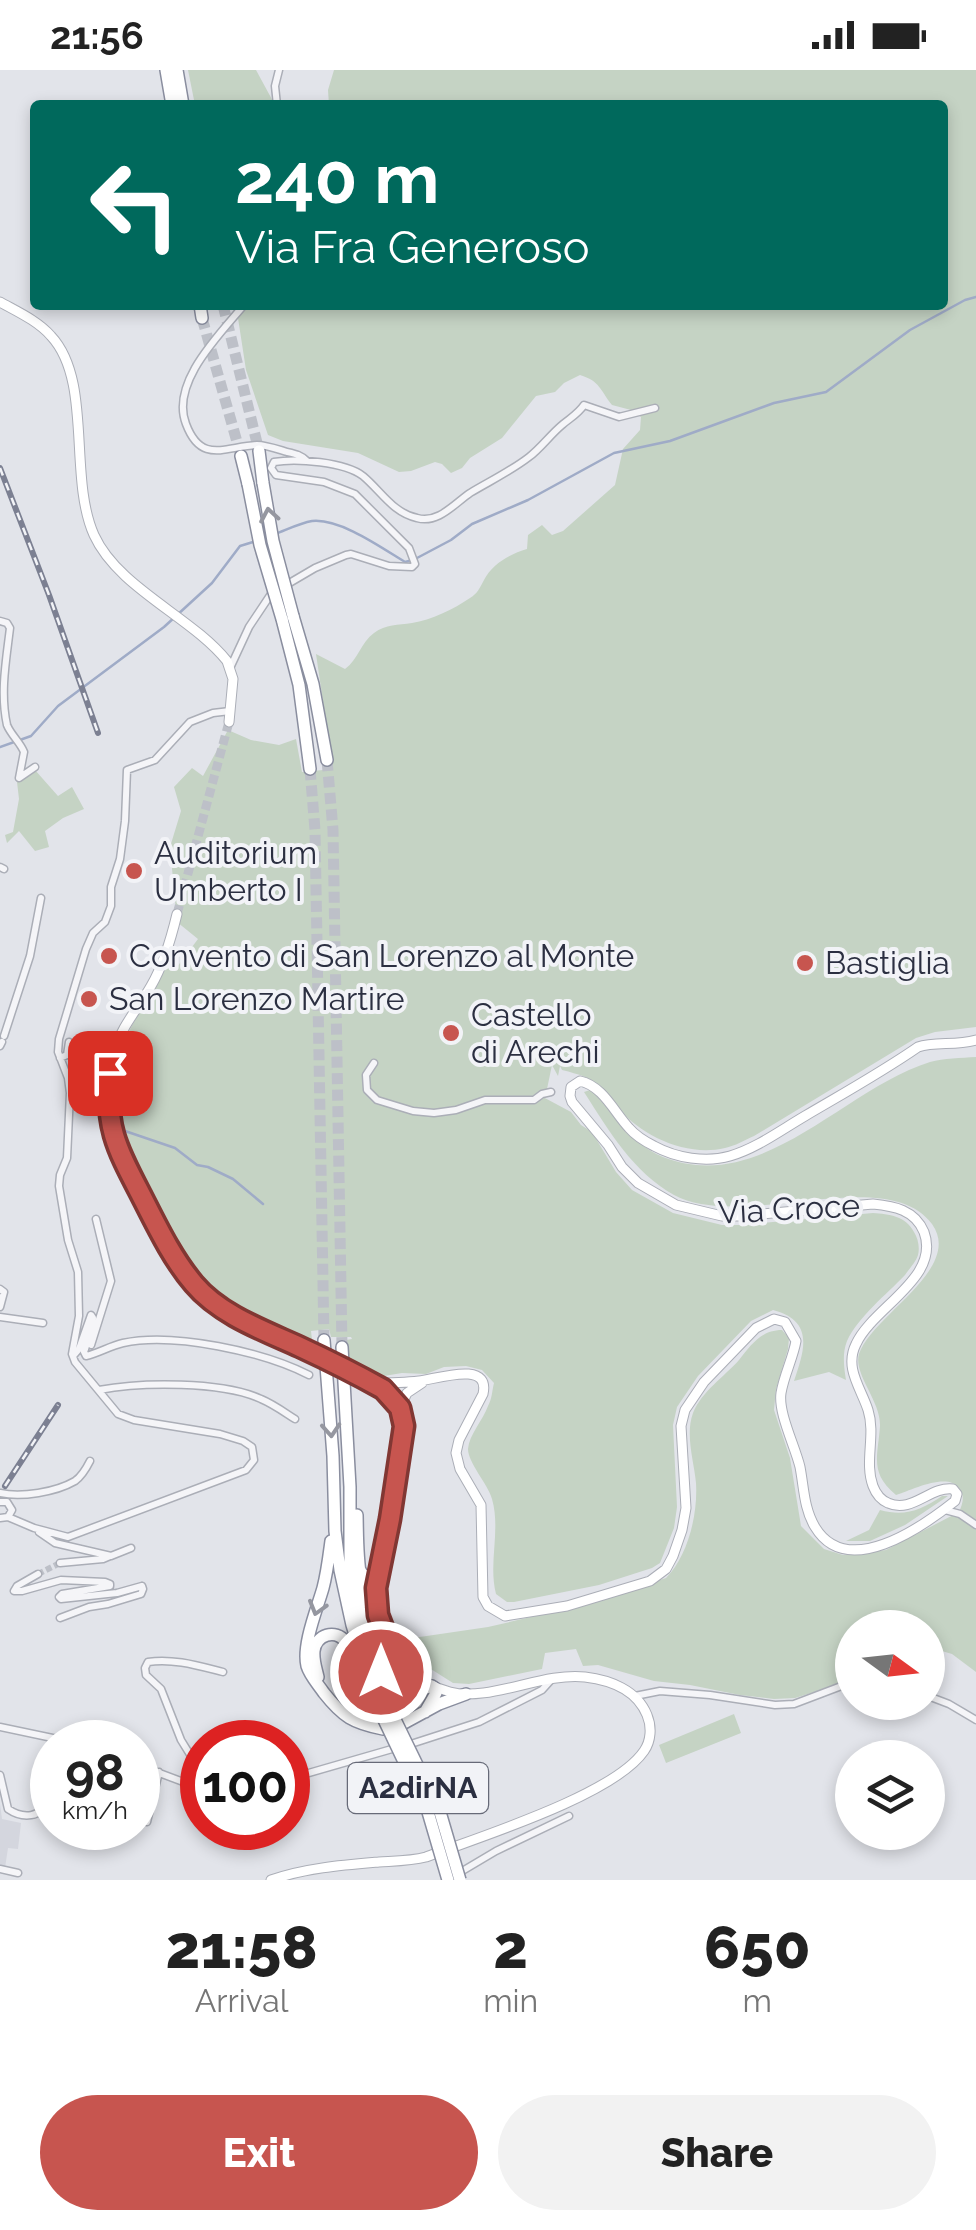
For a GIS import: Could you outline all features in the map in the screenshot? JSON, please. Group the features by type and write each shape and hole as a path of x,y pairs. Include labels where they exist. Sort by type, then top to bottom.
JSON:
{"highway":[{"path":"166,70 171,100"},
{"path":"177,70 182,100"},
{"path":"259,451 288,617 326,760"},
{"path":"242,456 260,545 288,617"},
{"path":"306,685 310,770"},
{"name":"A2dirNA","path":"324,1340 344,1594 428,1812 448,1880"},
{"path":"342,1347 358,1566 363,1592 380,1624"},
{"name":"A2dirNA","path":"350,1487 350,1568 374,1672 440,1812 462,1875"},
{"path":"335,1516 324,1584 306,1654 311,1675 342,1714 380,1727"},
{"path":"358,1566 370,1578 379,1569"},
{"path":"326,1694 314,1649 318,1640 333,1634 346,1642 381,1693"},
{"path":"381,1693 382,1670 391,1649"},
{"path":"381,1693 383,1673 406,1668 412,1690 405,1716"},
{"path":"405,1716 426,1686 434,1686 436,1693 425,1712"},
{"path":"405,1716 425,1712 466,1694"}],"street":[{"path":"276,100 279,70"},
{"path":"2,304 38,323 66,358 73,382 83,497 90,525 104,552 128,577 222,654 232,680 229,722"},
{"path":"240,310 192,370 181,403 188,430 202,448 225,450 258,445 300,455 307,462"},
{"path":"230,668 241,640 271,594 315,568 352,554 398,568 412,567 413,558 355,494 324,482 276,474 271,468 278,460 348,468 359,473 401,511 416,518 434,518 527,458 584,405 619,417 655,408"},
{"path":"0,622 10,628 0,698 5,719 22,747 24,756 18,778 34,767"},
{"path":"90,1461 74,1482 4,1498 11,1507 4,1518 68,1537 246,1470 254,1460 252,1447 243,1441 125,1417 115,1411 79,1369 72,1357 79,1309 76,1264 59,1186 68,1158 70,1093 59,1039 86,949 112,906 111,887 126,821 127,770 153,761 190,722 212,712 231,710"},
{"path":"2,1041 30,956 40,898"},
{"path":"177,914 169,946 153,982 126,1022 114,1056 108,1095 115,1144 193,1283 229,1311 383,1389 400,1408 404,1426 376,1598 380,1624 391,1649 406,1668 434,1686 466,1694 586,1677 622,1688 635,1696 650,1732 647,1748 626,1769 552,1809 418,1859 314,1870 271,1880"},
{"path":"16,953 30,956"},
{"name":"Via Croce","path":"944,1510 955,1501 957,1494 953,1490 938,1490 905,1505 885,1502 875,1492 869,1473 871,1426 851,1360 856,1344 872,1322 927,1259 927,1242 920,1224 910,1214 892,1206 873,1204 739,1216 676,1205 638,1183 622,1167 572,1102 570,1091 580,1081 590,1084 631,1131 654,1147 705,1159 729,1156 758,1144 842,1096 918,1047 976,1040"},
{"path":"60,1058 67,1055 69,1042"},
{"path":"374,1063 366,1075 367,1090 378,1100 413,1111 447,1112 494,1099 534,1100 551,1092"},
{"path":"86,1346 90,1346 110,1286 96,1218"},
{"path":"104,1252 108,1252 114,1276"},
{"path":"0,1308 2,1290"},
{"path":"72,1357 79,1349 90,1316 86,1356 126,1342 164,1340 270,1358 309,1375"},
{"path":"0,1317 43,1323"},
{"path":"400,1408 408,1393 436,1376 468,1374 478,1377 485,1386 456,1453 460,1469 481,1505 483,1597 488,1606 504,1616 583,1601 650,1581 666,1569 682,1530 686,1508 682,1426 685,1410 704,1382 756,1328 774,1319 784,1322 796,1341 781,1406 794,1446 806,1507 824,1541 844,1550 872,1549 944,1510 960,1514 976,1525"},
{"path":"371,1382 429,1380"},
{"path":"98,1390 181,1386 226,1389 260,1398 295,1418"},
{"path":"34,1528 55,1542 112,1556"},
{"path":"60,1562 103,1559 131,1548"},
{"path":"38,1574 14,1591 60,1580 105,1582 110,1586 62,1594 61,1598 118,1593 142,1586 144,1589 141,1594 60,1618"},
{"path":"180,1737 161,1689 146,1675 148,1662 193,1664 223,1672"},
{"path":"414,1743 479,1722 542,1690 551,1680"},
{"path":"635,1696 660,1691 775,1705 794,1704 835,1688"},
{"path":"945,1702 976,1720"},
{"path":"0,1727 30,1734"},
{"path":"310,1773 392,1750"},
{"path":"0,1774 8,1810 30,1815"},
{"path":"462,1875 496,1851 569,1816"},
{"path":"0,1869 18,1873"}],"shaded area":[{"path":"0,1804 2,1819 21,1823 18,1849 8,1848 5,1868 0,1867"}],"green space":[{"path":"188,70 256,70 272,100 194,100"},
{"path":"334,70 976,70 976,1027 916,1038 754,1136 725,1148 696,1150 653,1136 628,1118 595,1083 560,1066 558,1076 552,1065 547,1089 542,1092 543,1097 571,1112 592,1132 632,1190 673,1213 722,1225 885,1214 902,1219 911,1227 918,1240 918,1255 905,1275 852,1332 844,1351 846,1380 829,1372 794,1381 803,1347 801,1329 795,1321 773,1310 751,1321 698,1376 677,1407 673,1425 677,1507 674,1528 660,1563 599,1585 514,1602 496,1594 494,1511 490,1493 468,1449 494,1383 482,1370 466,1366 378,1377 349,1362 346,1340 351,1337 331,1337 329,1329 311,1331 313,1348 247,1318 209,1294 162,1225 115,1118 114,1077 122,1045 164,964 177,967 198,939 177,922 170,847 181,811 174,787 192,768 203,776 228,730 251,740 279,745 296,739 302,772 333,769 316,654 345,669 379,630 434,617 473,596 497,564 527,549 528,535 542,525 552,535 563,531 615,485 623,449 640,430 641,417 612,405 596,383 580,375 555,392 536,396 502,438 470,458 462,468 451,473 435,462 399,472 358,453 268,435 246,370 237,310 948,310 948,100 329,100"},
{"path":"35,770 58,796 72,787 84,809 45,831 49,847 35,851 19,831 7,843 5,835 13,832 19,799 17,782"},
{"path":"976,1057 976,1672 945,1652 945,1610 835,1610 835,1685 795,1698 740,1695 654,1681 598,1665 583,1666 576,1649 545,1653 542,1669 469,1684 453,1683 415,1659 405,1641 413,1638 488,1627 587,1604 666,1578 686,1546 693,1521 693,1413 752,1344 775,1331 782,1330 789,1338 774,1410 790,1458 801,1526 824,1549 843,1555 886,1550 959,1512 963,1497 954,1484 929,1484 896,1495 887,1487 877,1464 879,1417 858,1362 867,1339 926,1275 936,1258 939,1241 932,1224 911,1206 882,1199 848,1197 737,1206 703,1204 674,1195 634,1163 584,1092 590,1090 631,1135 663,1157 699,1165 734,1162 768,1151 898,1075 935,1061"},
{"path":"948,1496 905,1525 870,1541 846,1541 869,1530 880,1510 912,1511"},
{"path":"734,1714 741,1733 666,1763 659,1745"}],"waterway":[{"path":"948,309 976,297"},
{"path":"417,558 472,524 528,500 614,453 670,441 774,403 826,392 910,330 947,310"},
{"path":"275,534 307,522 323,521 348,529 409,561"},
{"path":"0,747 31,736 58,706 164,627 212,583 240,546 253,542"},
{"path":"125,1131 175,1148 197,1165 233,1179 263,1204"}],"tunnel":[{"path":"224,310 259,451"},
{"path":"202,318 241,456"},
{"path":"177,914 229,722"},
{"path":"327,760 333,830 342,1347"},
{"path":"310,769 315,830 324,1340"},
{"path":"38,1574 60,1563"}],"railway":[{"path":"0,468 98,733"},
{"path":"5,1486 58,1405"}],"place":[{"name":"Auditorium Umberto I","path":"134,871"},
{"name":"Convento di San Lorenzo al Monte","path":"109,956"},
{"name":"Bastiglia","path":"805,963"},
{"name":"San Lorenzo Martire","path":"89,999"},
{"name":"Castello di Arechi","path":"451,1033"}],"route":[{"path":"110,1073 110,1119 117,1149 193,1283 214,1302 246,1321 383,1389 400,1408 404,1426 376,1598 382,1630 391,1649 381,1672"}]}
